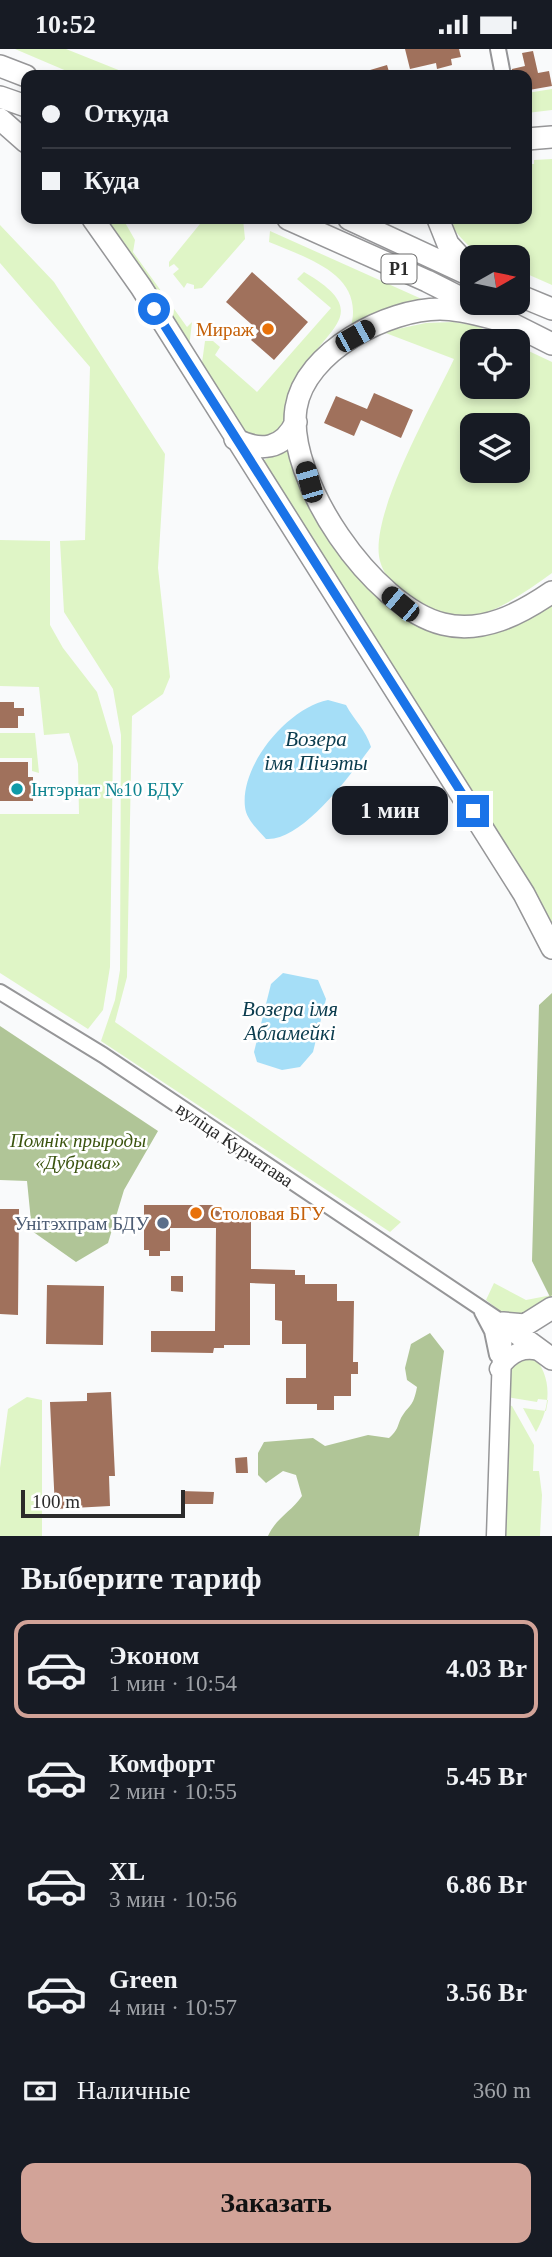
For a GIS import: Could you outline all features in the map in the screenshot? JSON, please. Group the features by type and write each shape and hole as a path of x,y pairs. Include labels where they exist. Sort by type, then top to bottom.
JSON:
{"highway":[{"path":"0,66 21,74"},
{"path":"0,97 21,104"},
{"path":"0,119 21,138"},
{"path":"532,139 552,137"},
{"path":"532,152 552,150"},
{"path":"97,224 141,287 524,894 552,948"},
{"name":"Р1","path":"299,224 427,281 552,344"},
{"name":"Р1","path":"360,224 460,270"},
{"path":"441,224 448,244 460,257"},
{"path":"530,300 552,309"},
{"path":"508,323 440,309 401,315 377,324 333,348 327,355 301,393 296,422 309,482 327,515 360,563 400,604 444,624 470,626 507,618 552,592"},
{"path":"235,439 252,448 262,449 285,439 296,422"},
{"path":"503,1324 525,1325 552,1308"},
{"path":"503,1324 548,1356"}],"main road":[{"path":"495,1536 499,1369 503,1324"},
{"path":"499,1369 506,1359 522,1350 548,1356"}],"street":[{"path":"498,49 502,70"},
{"name":"вуліца Курчатава","path":"0,992 103,1055 503,1324"},
{"path":"480,1308 492,1331 499,1369"}],"green space":[{"path":"15,49 66,49 118,70 64,70"},
{"path":"552,89 552,110 532,112 532,92"},
{"path":"552,159 552,285 530,275 530,245 467,245 449,224 532,224 534,160"},
{"path":"105,224 126,224 135,240 133,252 187,327 192,322 189,348"},
{"path":"200,224 244,224 245,239 202,288 194,289 194,285 187,283 184,288 173,274 179,269 174,264 169,267 169,262"},
{"path":"0,225 54,282 165,454 158,568 170,677 163,694 132,716 127,977 115,1022 401,1222 390,1232 101,1041 115,1000 120,970 121,735 113,689 64,612 60,541 85,540 90,367 0,263"},
{"path":"270,231 424,300 350,330 353,311 350,295 342,282 317,263 269,242"},
{"path":"304,272 326,287 338,300 341,311 338,322 302,375 286,421 277,435 249,437 201,370 205,341 213,341 220,347 215,355 257,392 331,308 297,279"},
{"path":"453,322 483,329 460,329 460,399 530,399 530,352 552,362 552,573 491,611 457,617 440,614 403,593 391,582 383,569 379,541 393,489 454,359 383,332 426,323"},
{"path":"290,447 327,532 455,631 552,599 552,928 262,461"},
{"path":"0,540 50,541 50,625 63,648 97,692 113,746 110,967 103,1010 88,1029 0,973 0,814 79,814 78,764 69,733 44,735 39,687 0,686"},
{"path":"0,733 35,733 39,773 32,771 32,758 0,758"},
{"path":"552,993 550,1297 532,1261 539,1005"},
{"name":"Помнік прыроды «Дубрава»","path":"0,1026 158,1131 124,1190 108,1243 76,1262 32,1231 27,1181 0,1180"},
{"path":"494,1283 526,1300 552,1295 552,1303 534,1316 504,1314 486,1300"},
{"path":"430,1333 444,1351 419,1536 268,1536 275,1524 302,1496 296,1475 283,1471 266,1483 258,1475 258,1453 264,1442 313,1438 325,1446 368,1435 389,1438 396,1431 416,1394 417,1387 407,1380 405,1368 411,1344"},
{"path":"532,1354 546,1381 547,1400 538,1399 537,1402 506,1397 509,1370 514,1361"},
{"path":"27,1397 42,1400 42,1536 0,1536 0,1468 8,1409"},
{"path":"505,1404 512,1406 534,1445 533,1471 539,1471 542,1495 540,1536 503,1536"},
{"path":"523,1408 545,1411 541,1422 536,1432"}],"water":[{"name":"Возера імя Пічэты","path":"328,700 346,705 371,747 338,789 310,818 295,830 280,837 266,839 253,824 245,807 245,791 250,774 270,741 283,726 297,714"},
{"name":"Возера імя Абламейкі","path":"283,973 318,980 326,999 313,1052 300,1067 282,1070 257,1062 254,1052 271,984"}],"building":[{"path":"405,49 459,49 461,57 451,59 452,65 437,69 436,63 410,69"},
{"path":"533,51 538,73 549,71 552,86 532,89 532,70 512,70 525,66 522,53"},
{"path":"387,65 388,70 370,70"},
{"path":"252,272 308,322 274,360 251,340 259,331 226,302"},
{"path":"374,393 413,410 401,438 361,420 354,436 324,423 336,396 367,409"},
{"name":"Інтэрнат №10 БДУ","path":"0,702 14,702 14,708 24,708 24,716 18,716 18,728 0,728"},
{"name":"Інтэрнат №10 БДУ","path":"0,762 28,762 28,777 33,777 33,801 0,801"},
{"path":"144,1205 217,1205 217,1211 240,1212 240,1218 251,1218 251,1269 295,1270 295,1275 305,1275 305,1284 337,1284 337,1301 354,1301 353,1362 358,1362 358,1374 351,1374 351,1396 334,1396 334,1410 317,1410 317,1404 286,1404 286,1378 306,1378 306,1344 282,1344 282,1321 275,1320 275,1284 250,1283 250,1345 224,1345 224,1348 214,1348 213,1353 151,1352 151,1331 215,1331 216,1228 170,1228 170,1251 160,1251 160,1256 149,1256 149,1250 144,1250"},
{"path":"0,1209 19,1209 18,1315 0,1314"},
{"path":"171,1276 183,1276 183,1292 171,1291"},
{"path":"47,1285 104,1286 103,1345 46,1344"},
{"path":"111,1392 115,1476 109,1476 110,1506 55,1509 50,1402 87,1401 87,1393"},
{"path":"247,1457 248,1473 236,1473 235,1458"},
{"path":"181,1491 214,1492 213,1504 181,1504"}],"place":[{"name":"Мираж","path":"268,329"},
{"name":"Інтэрнат №10 БДУ","path":"17,789"},
{"name":"Столовая БГУ","path":"196,1213"},
{"name":"Унітэхпрам БДУ","path":"163,1223"}],"route":[{"path":"154,309 473,811"}]}
